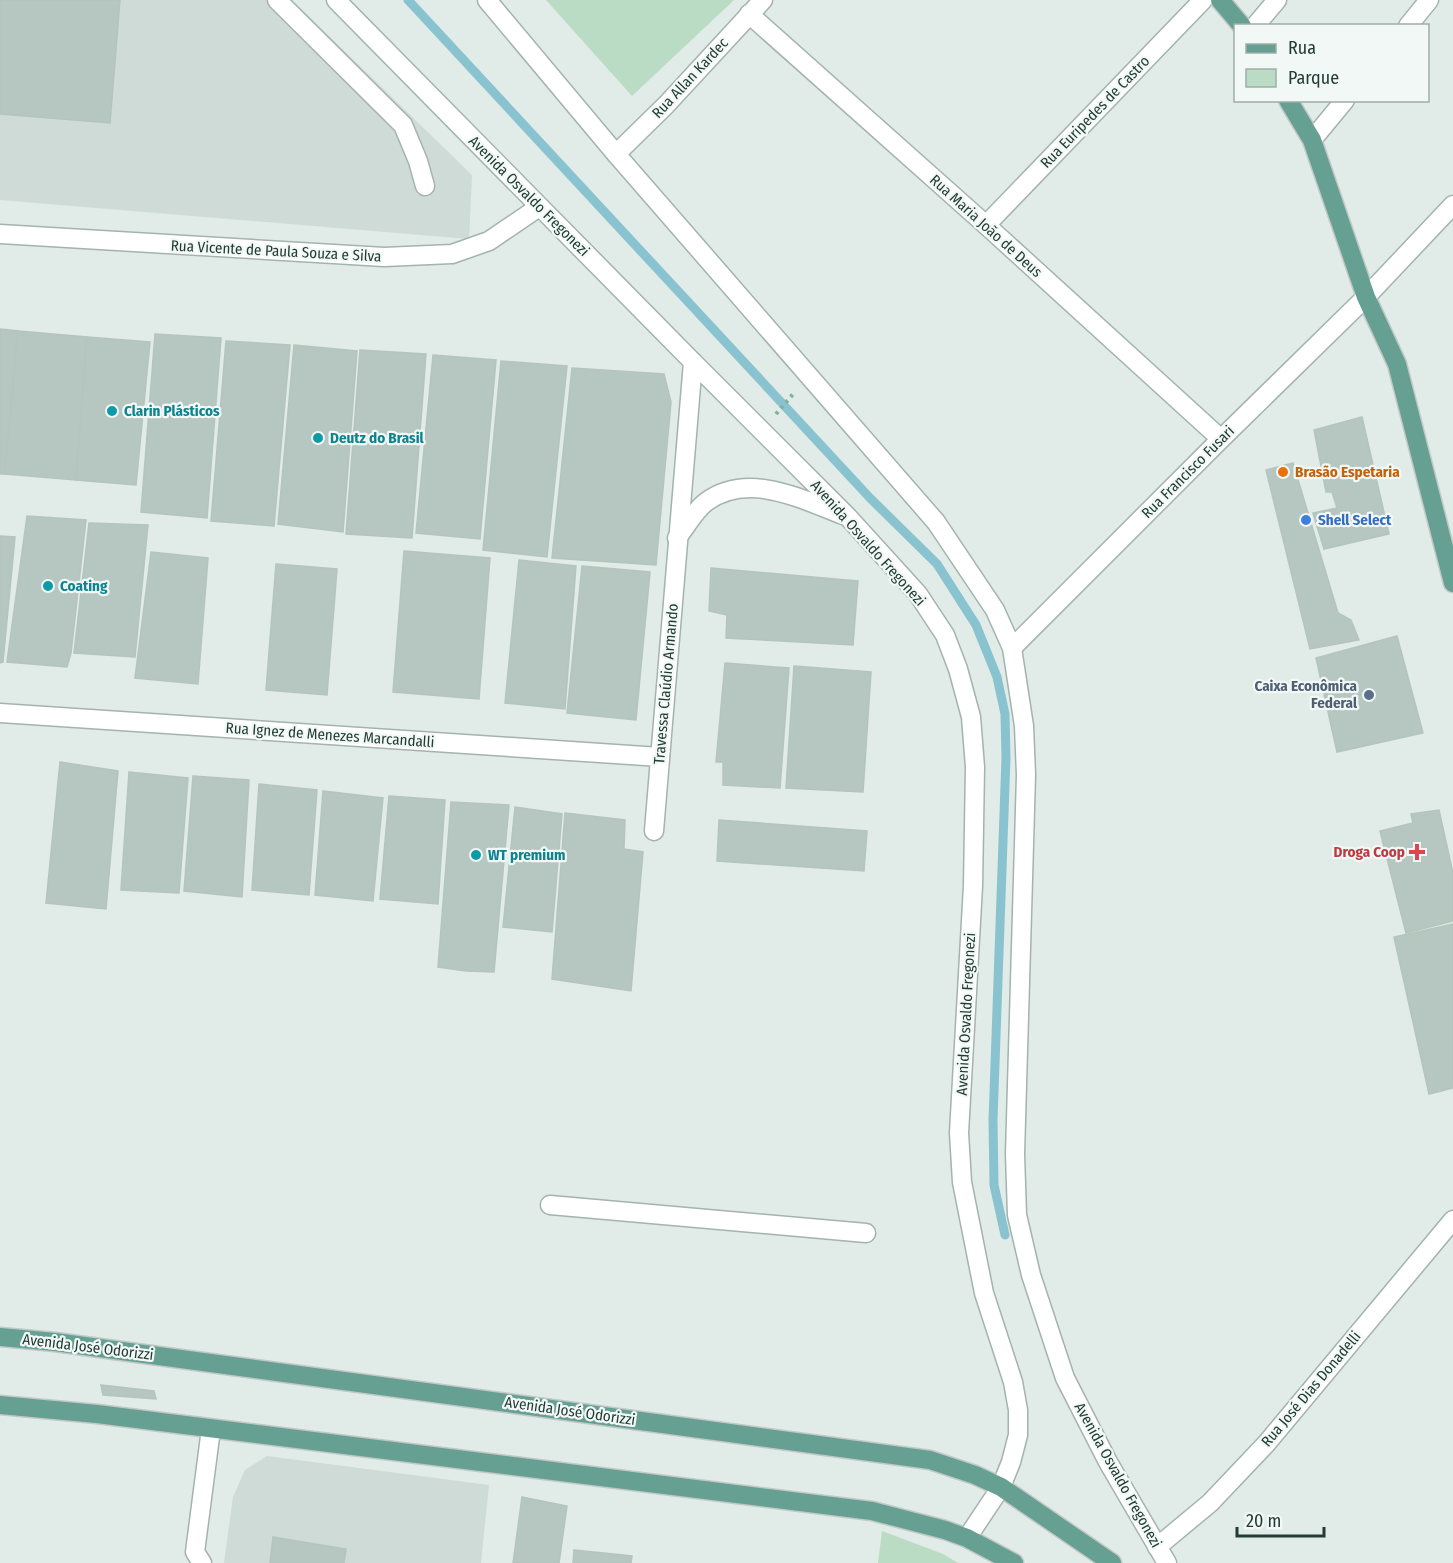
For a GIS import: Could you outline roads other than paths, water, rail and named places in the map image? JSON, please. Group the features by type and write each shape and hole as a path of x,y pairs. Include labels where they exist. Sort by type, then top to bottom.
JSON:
{"main road":[{"path":"1220,0 1240,24"},
{"path":"1289,102 1312,140 1366,297 1397,364 1453,583"},
{"name":"Avenida José Odorizzi","path":"0,1337 67,1343 930,1460 975,1475 1001,1487 1112,1563"},
{"path":"0,1405 97,1414 872,1511 967,1538 1014,1563"}],"street":[{"path":"277,0 403,125 418,161 424,186"},
{"name":"Avenida Osvaldo Fregonezi","path":"336,0 848,516 918,594 945,635 958,669 971,717 975,766 973,886 959,1133 962,1182 984,1293 1013,1382 1018,1410 1018,1436 1011,1462 1001,1487 967,1538"},
{"name":"Avenida Osvaldo Fregonezi","path":"487,0 616,154 936,522 995,610 1012,648 1024,726 1026,775 1014,1154 1017,1215 1031,1275 1065,1378 1108,1462 1167,1563"},
{"name":"Rua Allan Kardec","path":"616,154 666,105 763,0"},
{"name":"Rua Euripedes de Castro","path":"986,225 1203,0"},
{"path":"1257,24 1277,0"},
{"path":"1410,24 1429,0"},
{"name":"Rua Maria João de Deus","path":"749,14 1221,439"},
{"path":"1312,140 1343,102"},
{"name":"Rua Francisco Fusari","path":"1012,648 1366,297 1453,205"},
{"name":"Rua Vicente de Paula Souza e Silva","path":"0,234 384,257 452,254 489,241 539,207"},
{"name":"Travessa Claúdio Armando","path":"654,831 693,362"},
{"path":"677,538 705,502 720,494 742,488 769,489 848,516"},
{"name":"Rua Ignez de Menezes Marcandalli","path":"0,714 660,757"},
{"path":"550,1205 866,1233"},
{"name":"Rua José Dias Donadelli","path":"1157,1547 1210,1503 1266,1444 1453,1220"},
{"path":"202,1563 195,1552 211,1429"}],"waterway":[{"path":"408,0 870,498 937,564 976,625 997,677 1005,714 1006,758 993,1120 994,1185 1005,1235"}],"place":[{"name":"Clarin Plásticos","path":"112,411"},
{"name":"Deutz do Brasil","path":"318,438"},
{"name":"Brasão Espetaria","path":"1283,472"},
{"name":"Shell Select","path":"1306,520"},
{"name":"Coating","path":"48,586"},
{"name":"Caixa Econômica Federal","path":"1369,695"},
{"name":"Droga Coop","path":"1417,852"},
{"name":"WT premium","path":"476,855"}]}
